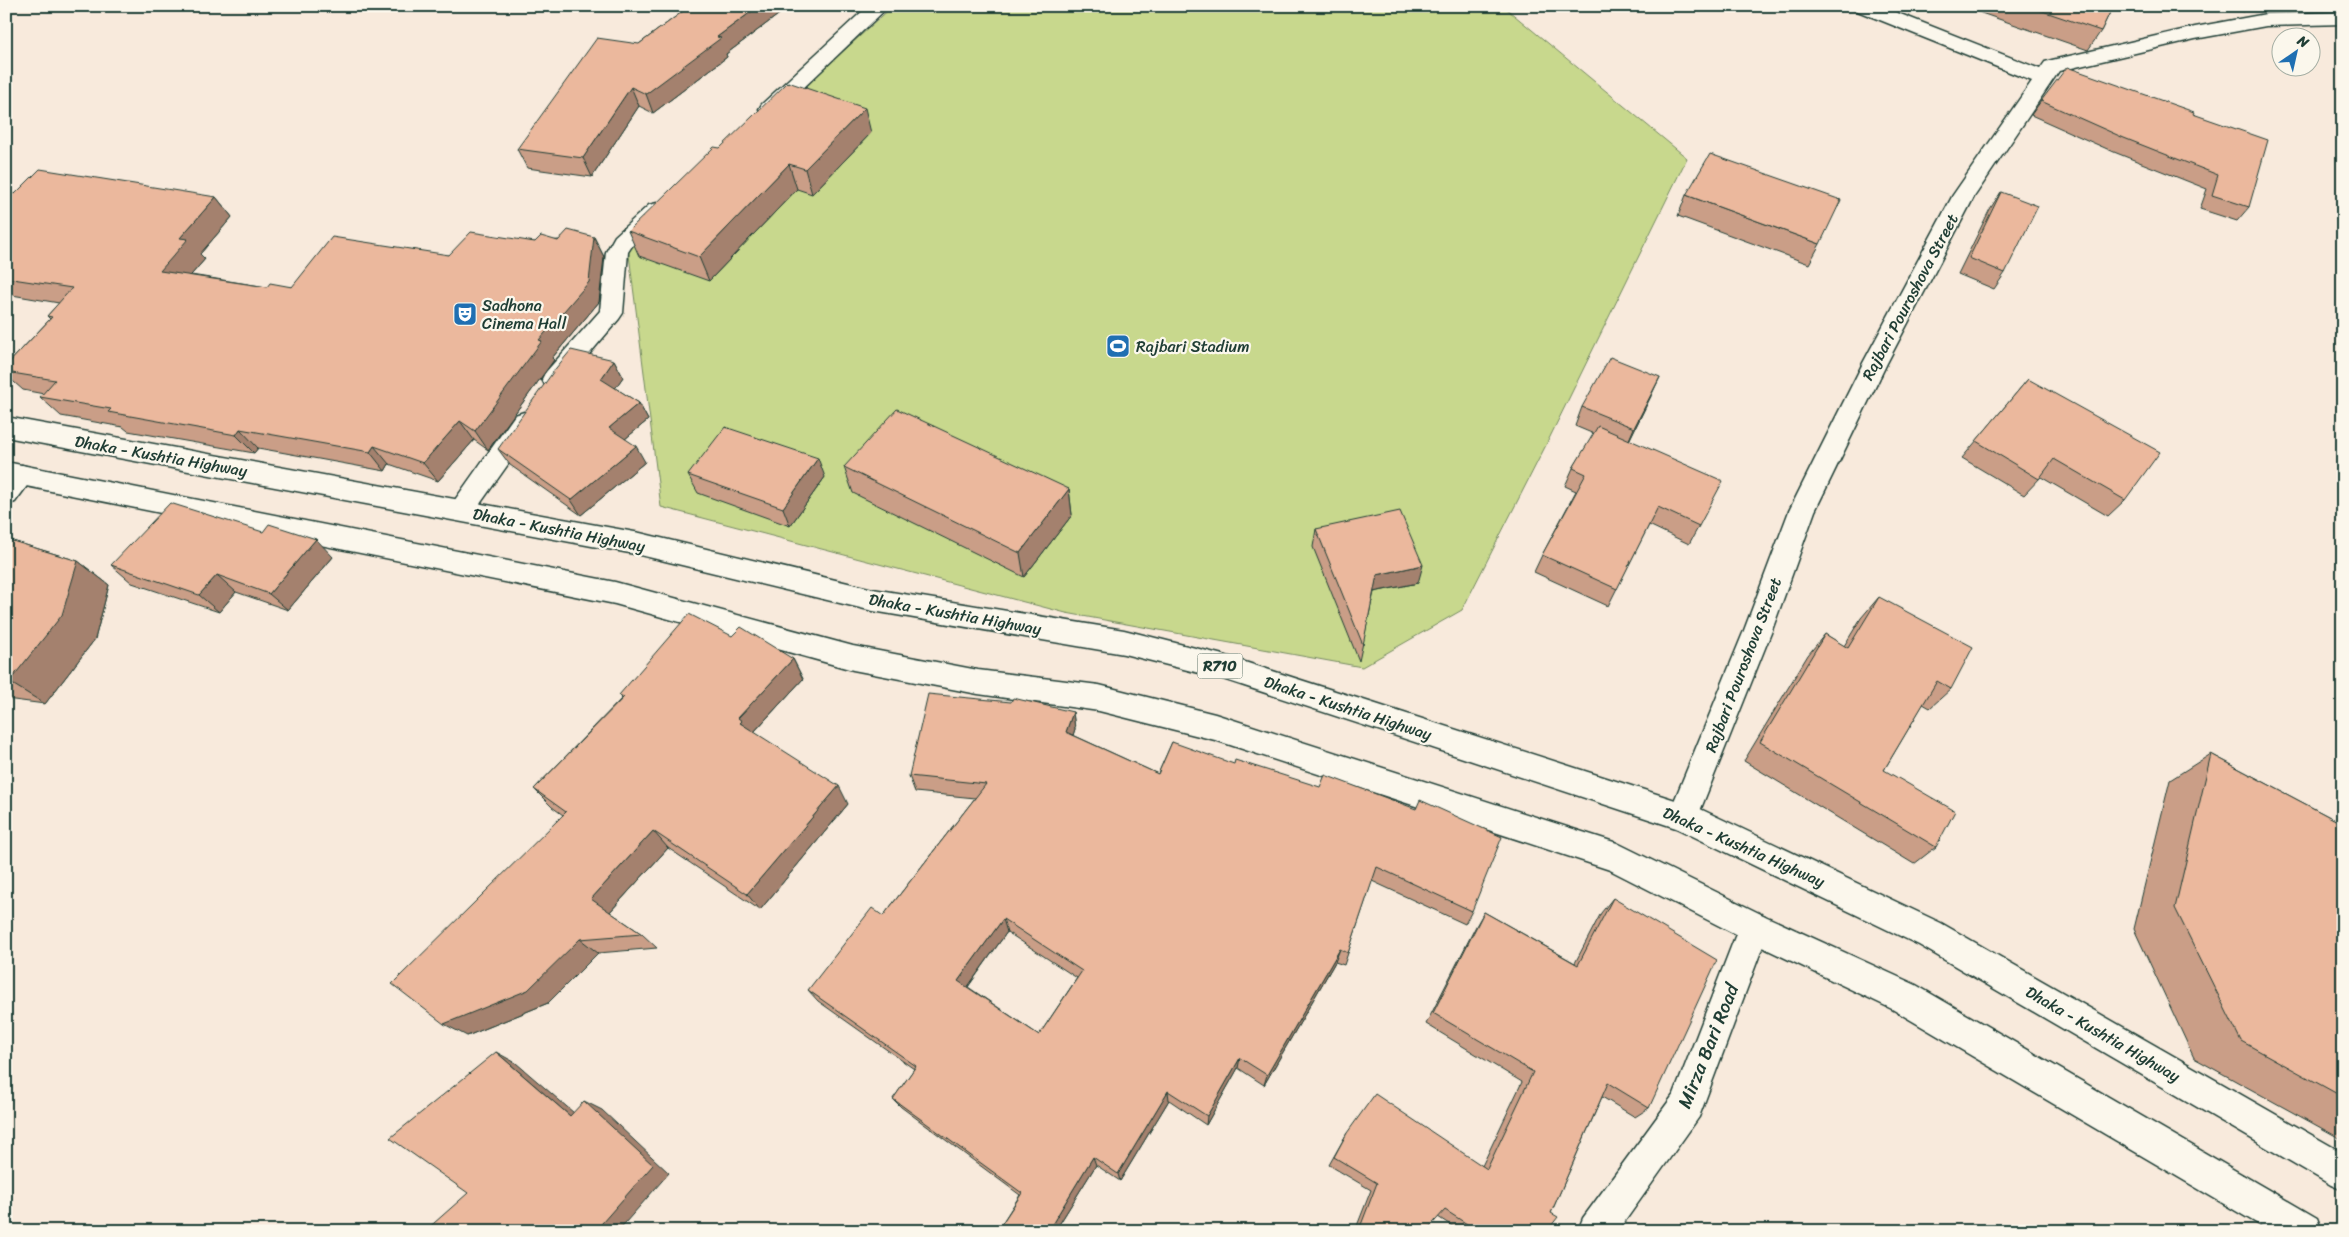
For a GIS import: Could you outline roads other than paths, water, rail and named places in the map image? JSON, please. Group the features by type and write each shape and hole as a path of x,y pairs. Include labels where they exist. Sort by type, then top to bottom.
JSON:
{"main road":[{"path":"754,122 880,6"},
{"path":"1862,6 2043,78"},
{"name":"Rajbari Pouroshova Street","path":"1683,816 1758,633 1806,502 1875,363 1964,195 2052,66 2194,33 2266,20 2343,18"},
{"path":"462,511 541,398 611,313 617,252 623,241 674,195"},
{"name":"Dhaka - Kushtia Highway","path":"6,427 640,544 873,600 1124,642 1223,667 1683,816 1930,934 2343,1173"},
{"path":"12,481 615,593 854,658 978,682 1098,698 1215,727 1617,858 1754,927 1904,996 2304,1231"},
{"name":"Mirza Bari Road","path":"1596,1231 1687,1105 1754,927"}],"place":[{"name":"Sadhona Cinema Hall","path":"465,314"},
{"name":"Rajbari Stadium","path":"1118,346"}]}
